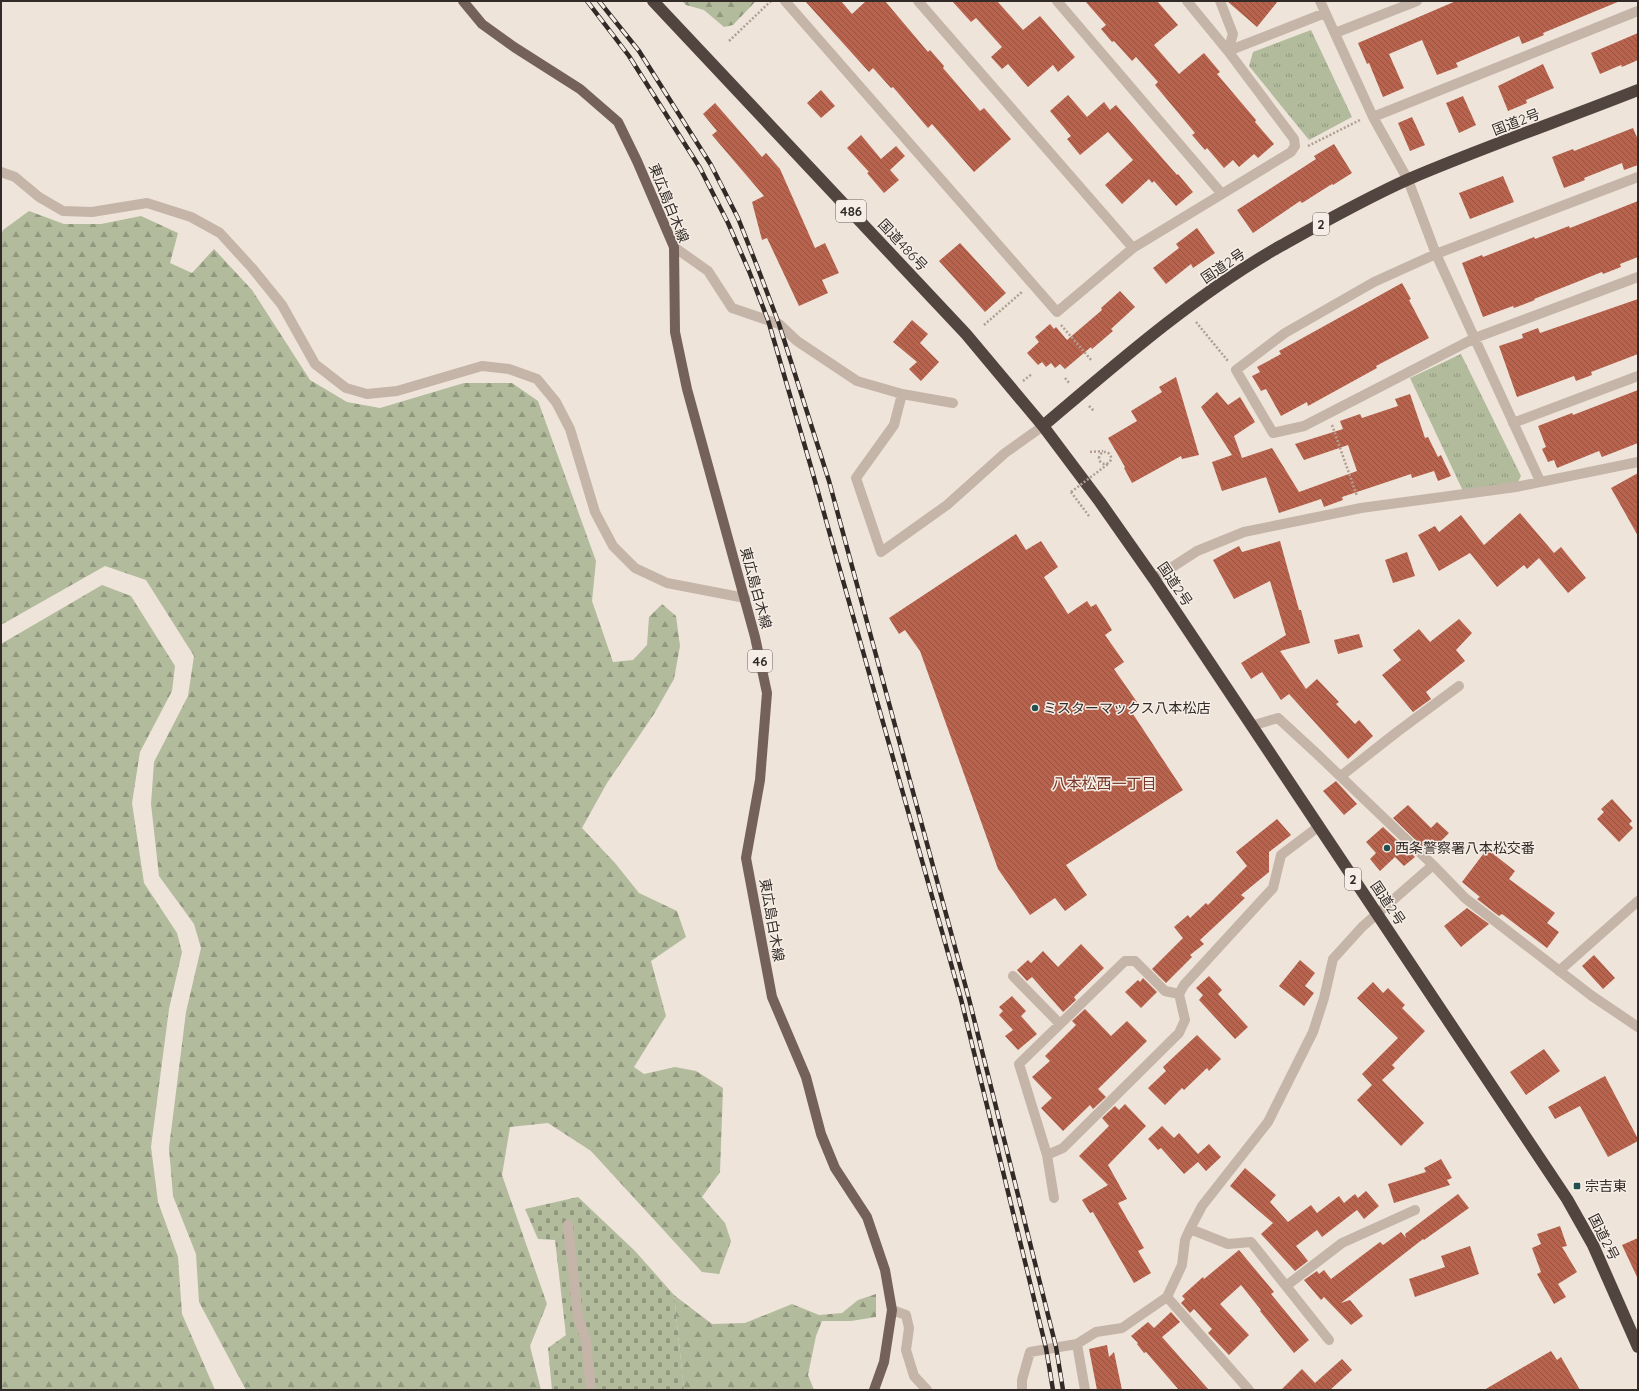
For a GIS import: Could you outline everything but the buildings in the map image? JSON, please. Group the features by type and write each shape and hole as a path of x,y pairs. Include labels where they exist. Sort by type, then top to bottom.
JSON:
{"highway":[{"name":"国道486号","path":"653,1 966,334 1043,426"},
{"name":"国道2号","path":"1638,90 1408,180 1355,206 1276,249 1212,290 1128,354 1043,426 1100,502 1154,579 1250,726 1567,1200 1593,1245 1638,1347"}],"main road":[{"name":"東広島白木線","path":"463,1 482,24 580,88 618,122 637,161 674,246 675,332 687,389 745,598 767,693 760,780 746,858 772,997 806,1077 821,1134 835,1168 867,1217 885,1270 892,1310 884,1362 874,1390"}],"street":[{"path":"785,1 1057,312 1133,248 1291,152 1295,146 1294,139 1228,51 1187,1"},
{"path":"918,1 1133,248"},
{"path":"1220,1 1234,34 1228,51"},
{"path":"1320,1 1373,117 1408,180 1436,254 1540,481"},
{"path":"1335,33 1418,1"},
{"path":"1062,3 1222,194"},
{"path":"1373,117 1638,11"},
{"path":"1228,51 1325,13"},
{"path":"1,172 15,177 38,197 62,211 92,212 147,204 191,217 220,233 252,268 282,305 315,364 346,388 367,394 397,391 482,366 509,369 537,379 556,402 570,429 596,512 613,546 635,568 667,584 745,598"},
{"path":"1638,177 1436,254 1374,282 1285,333 1236,370 1273,433 1304,426 1475,338 1638,277"},
{"path":"674,246 708,271 732,308 779,324 797,341 857,381 902,394 953,403"},
{"path":"1514,423 1638,376"},
{"path":"902,394 894,425 856,478 881,552 947,505 1005,453 1043,426"},
{"path":"1154,579 1197,551 1244,532 1361,508 1516,487 1638,462"},
{"path":"1341,776 1397,732 1460,686"},
{"path":"1250,726 1278,718 1341,776 1465,898 1592,996 1638,1027"},
{"path":"1047,1155 1063,1148 1179,1032 1185,1020 1179,994 1184,985 1273,888 1281,855 1318,827"},
{"path":"1022,1390 1022,1380 1030,1352 1077,1344 1096,1332 1122,1328 1167,1297 1182,1265 1185,1240 1202,1206 1268,1122 1313,1032 1324,998 1333,960 1362,927 1433,865"},
{"path":"1559,971 1638,901"},
{"path":"1054,1198 1047,1155 1019,1064 1125,961 1135,961 1165,991 1179,994"},
{"path":"1013,976 1060,1024"},
{"path":"1286,1286 1342,1243 1415,1210"},
{"path":"568,1225 578,1317 586,1340 591,1390"},
{"path":"1190,1229 1228,1244 1251,1242 1329,1340"},
{"path":"1167,1297 1249,1390"},
{"path":"892,1310 906,1314 909,1328 906,1350 914,1376 926,1390"},
{"path":"1077,1344 1084,1390"}],"path":[{"path":"729,41 771,1"},
{"path":"1295,146 1309,146 1361,119"},
{"path":"984,325 1032,284"},
{"path":"1057,312 1060,324 1092,361"},
{"path":"1196,322 1236,370"},
{"path":"1328,413 1361,508"},
{"path":"1089,516 1071,492 1110,462 1110,456 1106,451 1090,452"},
{"path":"1108,464 1099,461 1100,455 1105,452 1110,456"}],"green space":[{"path":"682,1 756,1 733,25 724,27 704,10 686,5"},
{"path":"1311,30 1352,117 1309,140 1249,66 1253,52"},
{"path":"29,211 64,224 101,224 141,216 178,233 170,263 192,273 214,249 252,290 310,380 347,402 380,408 464,383 512,383 538,401 596,561 592,601 613,662 633,660 647,645 649,617 662,604 676,616 680,646 674,679 654,714 607,783 582,828 615,863 639,893 677,911 686,937 651,961 666,1016 634,1067 644,1074 675,1067 696,1071 723,1088 720,1172 702,1197 725,1223 731,1241 719,1274 702,1272 591,1151 548,1123 510,1127 502,1175 547,1304 530,1346 541,1390 246,1390 199,1302 196,1254 173,1196 169,1148 186,1012 201,948 194,924 159,876 151,804 154,762 188,696 194,656 146,580 105,566 1,625 1,236 3,230"},
{"path":"1461,354 1521,476 1518,482 1463,491 1410,378"},
{"path":"102,585 131,596 175,666 172,691 140,752 132,803 144,883 177,933 182,952 169,1009 151,1147 158,1202 178,1257 182,1314 215,1390 1,1390 1,644"},
{"path":"578,1197 635,1251 674,1295 684,1390 552,1390 548,1348 566,1335 555,1240 538,1239 525,1209"},
{"path":"876,1294 876,1317 851,1321 822,1321 816,1336 808,1375 814,1390 684,1390 674,1295 712,1324 745,1323 792,1304 819,1315 842,1313 858,1300"}],"railway":[{"path":"587,1 629,56 700,168 728,223 768,320 961,999 1046,1348 1053,1390"},
{"path":"599,1 639,51 711,165 738,218 779,324 829,481 969,999 1056,1347 1063,1390"}],"place":[{"name":"ミスターマックス八本松店","path":"1035,708"},
{"name":"西条警察署八本松交番","path":"1387,848"},
{"name":"宗吉東","path":"1577,1186"}],"district":[{"name":"八本松西一丁目","path":"1104,784"}]}
